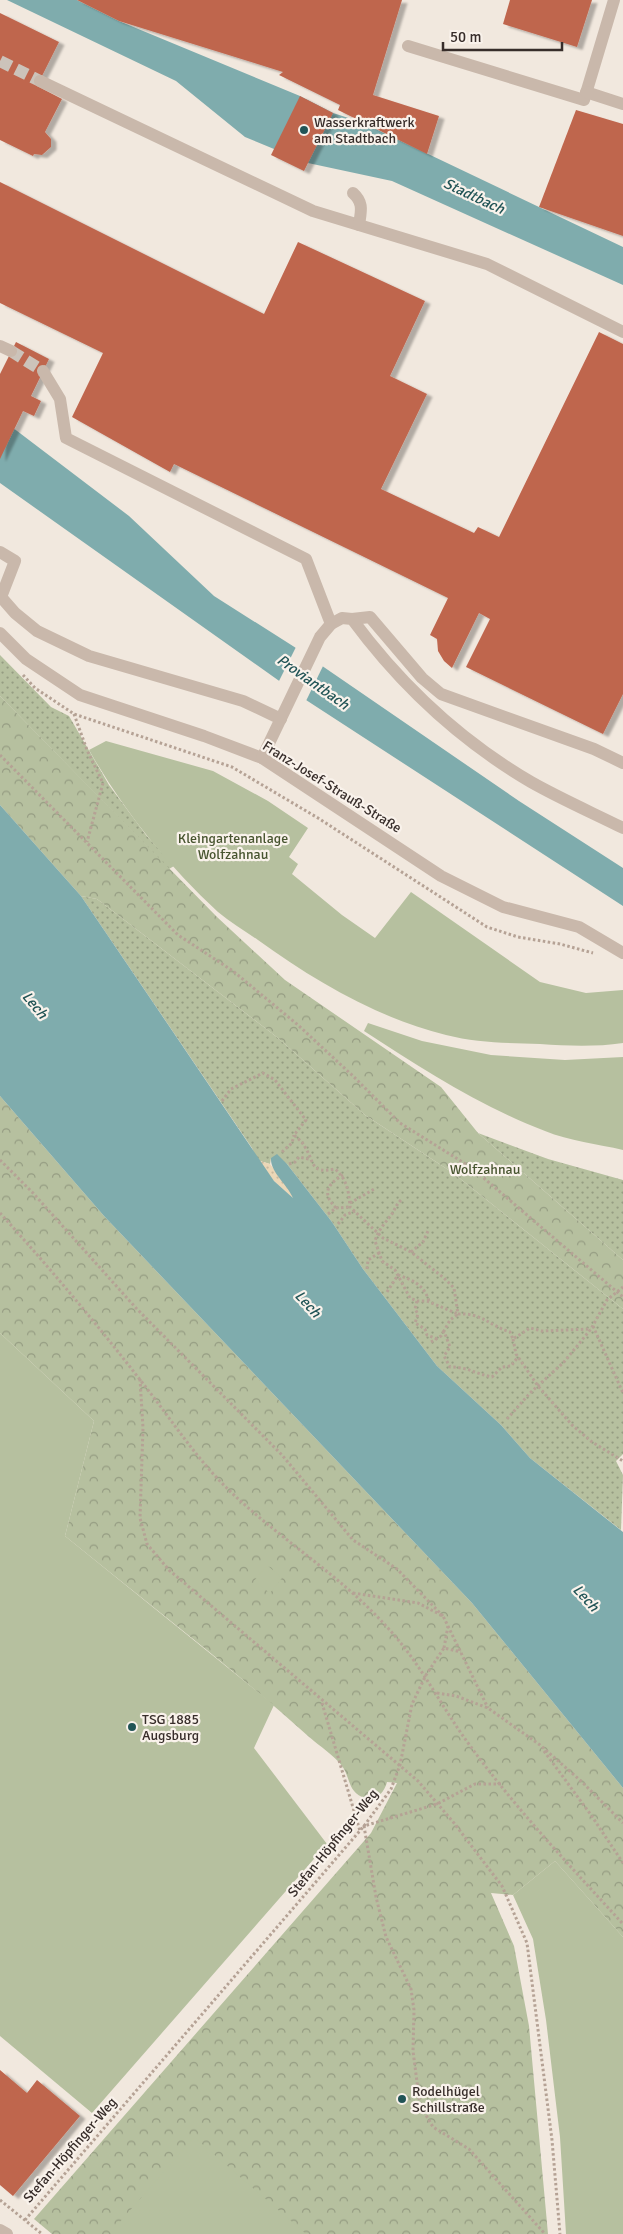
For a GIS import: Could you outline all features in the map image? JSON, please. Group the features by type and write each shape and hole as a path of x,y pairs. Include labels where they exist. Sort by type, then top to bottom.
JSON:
{"street":[{"path":"408,46 584,100 614,0"},
{"path":"40,81 313,211 487,264 623,332"},
{"path":"586,92 623,104"},
{"path":"353,193 360,200 359,225"},
{"path":"43,371 60,399 66,438 306,560 331,624"},
{"path":"0,552 15,561 1,597 15,613 37,631 89,656 283,714"},
{"path":"262,758 320,637 331,624 342,618 370,617 422,678 441,694 594,749 623,763"},
{"path":"352,619 367,640 432,709 472,742 531,782 623,828"},
{"name":"Franz-Josef-Strauß-Straße","path":"0,633 26,660 80,695 204,736 262,758 441,876 503,907 579,927 623,953"},
{"path":"0,2230 7,2234"}],"path":[{"path":"18,670 35,688 74,714 232,767 318,818 487,927 518,937 560,944 601,956"},
{"path":"74,714 87,750 103,783 87,843"},
{"path":"0,754 178,935 233,972 305,1032 400,1123 472,1168 623,1296"},
{"path":"222,1101 231,1089 262,1073 275,1080 306,1120 294,1135 292,1143 282,1152"},
{"path":"294,1135 305,1146 310,1159 318,1169 325,1171 335,1169 343,1175 350,1205 383,1238 411,1252 454,1288 458,1314"},
{"path":"289,1164 295,1162 299,1157 310,1159"},
{"path":"0,1160 33,1193 142,1314 282,1455 353,1540 397,1568 443,1616 488,1708"},
{"path":"336,1208 329,1202 327,1192 331,1182 343,1175"},
{"path":"328,1214 336,1208 350,1205 376,1188"},
{"path":"401,1200 394,1207 392,1214 387,1217 375,1241 382,1261 389,1264 398,1275 410,1298 429,1302 458,1314 473,1313 498,1328 510,1332 518,1357 538,1386 572,1425 592,1442 623,1461"},
{"path":"338,1224 345,1215 355,1211"},
{"path":"0,1213 41,1258 140,1379 209,1469 253,1512 352,1593 387,1626 426,1675 471,1747 544,1836 623,1924"},
{"path":"411,1252 423,1242 428,1231"},
{"path":"367,1269 368,1260 380,1253"},
{"path":"387,1292 398,1275"},
{"path":"398,1275 416,1281 427,1293 429,1302"},
{"path":"507,1419 564,1362 592,1327 607,1300 623,1287"},
{"path":"417,1301 415,1309 418,1314 415,1322 425,1329 427,1335 437,1338"},
{"path":"431,1342 444,1331 450,1320 458,1314"},
{"path":"513,1339 530,1328 542,1331 592,1327"},
{"path":"592,1327 623,1393"},
{"path":"444,1331 450,1347 444,1356 450,1367 465,1367 482,1375 492,1377 502,1367 511,1366 518,1357"},
{"path":"140,1379 142,1428 139,1508 147,1544 169,1570 322,1701 400,1764 437,1804 502,1886 527,1943 552,2140 560,2234"},
{"path":"352,1593 418,1603 443,1616"},
{"path":"448,1626 444,1648 461,1652"},
{"name":"Stefan-Höpfinger-Weg","path":"25,2220 364,1826 391,1789 400,1764 412,1704 426,1675 444,1648"},
{"path":"436,1693 456,1696 488,1708 540,1745 581,1781 623,1823"},
{"path":"322,1701 360,1831"},
{"path":"540,1745 592,1815 623,1863"},
{"path":"501,1784 475,1784 437,1804 364,1826 376,1897 386,1937 412,1989 414,2010 413,2051 420,2105 433,2127 469,2149 545,2234"},
{"path":"0,2200 42,2234"}],"green space":[{"path":"0,655 51,707 69,716 109,785 146,835 174,866 169,869 0,696"},
{"name":"Wolfzahnau","path":"0,696 217,917 285,980 441,1087 478,1133 623,1260 623,1309 453,1173 365,1115 278,1038 97,899 81,896 0,805"},
{"name":"Kleingartenanlage Wolfzahnau","path":"106,741 213,771 268,801 308,828 289,857 298,864 292,874 342,915 375,938 411,892 540,982 586,993 623,990 623,1043 571,1046 493,1042 458,1038 420,1028 396,1019 324,984 223,916 181,875 131,815 89,750"},
{"path":"81,896 97,899 278,1038 365,1115 453,1173 623,1309 623,1454 616,1461 623,1475 621,1530 530,1458 501,1425 437,1366 363,1269 332,1222 287,1164 271,1158 270,1164 257,1160 252,1148"},
{"path":"368,1023 422,1041 491,1055 565,1060 623,1057 623,1150 554,1134 497,1110 430,1073 364,1031"},
{"path":"0,1096 104,1216 472,1603 623,1788 623,1937 555,1861 513,1895 491,1893 514,1946 529,2026 548,2234 52,2234 34,2219 371,1833 397,1783 387,1782 381,1794 371,1799 358,1795 352,1788 344,1769 333,1756 218,1659 65,1536 94,1421 0,1333"},
{"path":"478,1133 548,1159 623,1180 623,1260"},
{"name":"TSG 1885 Augsburg","path":"0,1333 94,1421 65,1536 274,1705 254,1748 327,1844 92,2113 0,2036"},
{"path":"267,1565 282,1578 270,1593 254,1581"},
{"path":"555,1861 623,1937 623,2234 566,2234 560,2137 546,2020 533,1939 513,1895"},
{"path":"194,2137 306,2234 116,2234 112,2231"}],"sand":[{"path":"257,1160 270,1164 291,1191 294,1199 274,1181"}],"water":[{"name":"Stadtbach","path":"7,0 77,0 119,21 300,96 333,113 361,122 623,247 623,285 392,181 308,163 245,137 176,81"},
{"name":"Proviantbach","path":"0,418 129,516 214,596 296,648 519,801 623,868 623,906 306,700 0,483"},
{"name":"Lech","path":"0,805 81,896 274,1181 293,1198 271,1163 271,1158 277,1154 332,1222 363,1269 437,1366 501,1425 530,1458 623,1532 623,1788 472,1603 104,1216 0,1096"}],"pier":[{"path":"297,645 324,664 305,703 278,683"}],"building":[{"path":"77,0 402,0 373,95 439,116 427,154 338,110 340,105 279,75 283,72 119,21"},
{"path":"510,0 592,0 577,47 503,24"},
{"path":"0,13 59,42 37,86 62,99 45,132 51,139 51,147 42,155 34,154 33,156 0,140"},
{"name":"Wasserkraftwerk am Stadtbach","path":"300,96 333,113 304,171 271,155"},
{"path":"576,110 623,124 623,236 539,207"},
{"path":"0,182 264,314 298,242 425,301 390,376 427,394 381,489 474,533 478,527 499,537 599,332 623,344 623,694 603,734 466,667 490,619 479,613 452,668 444,661 438,651 437,639 430,635 448,598 174,464 170,472 72,417 103,353 0,303"},
{"path":"16,342 49,359 31,396 41,401 34,416 23,411 0,459 0,374"},
{"path":"0,2070 27,2093 37,2080 80,2116 13,2196 0,2185"}],"tunnel":[{"path":"0,61 40,81"},
{"path":"11,351 43,371"}],"place":[{"name":"Wasserkraftwerk am Stadtbach","path":"304,130"},
{"name":"TSG 1885 Augsburg","path":"132,1727"},
{"name":"Rodelhügel Schillstraße","path":"402,2099"}]}
